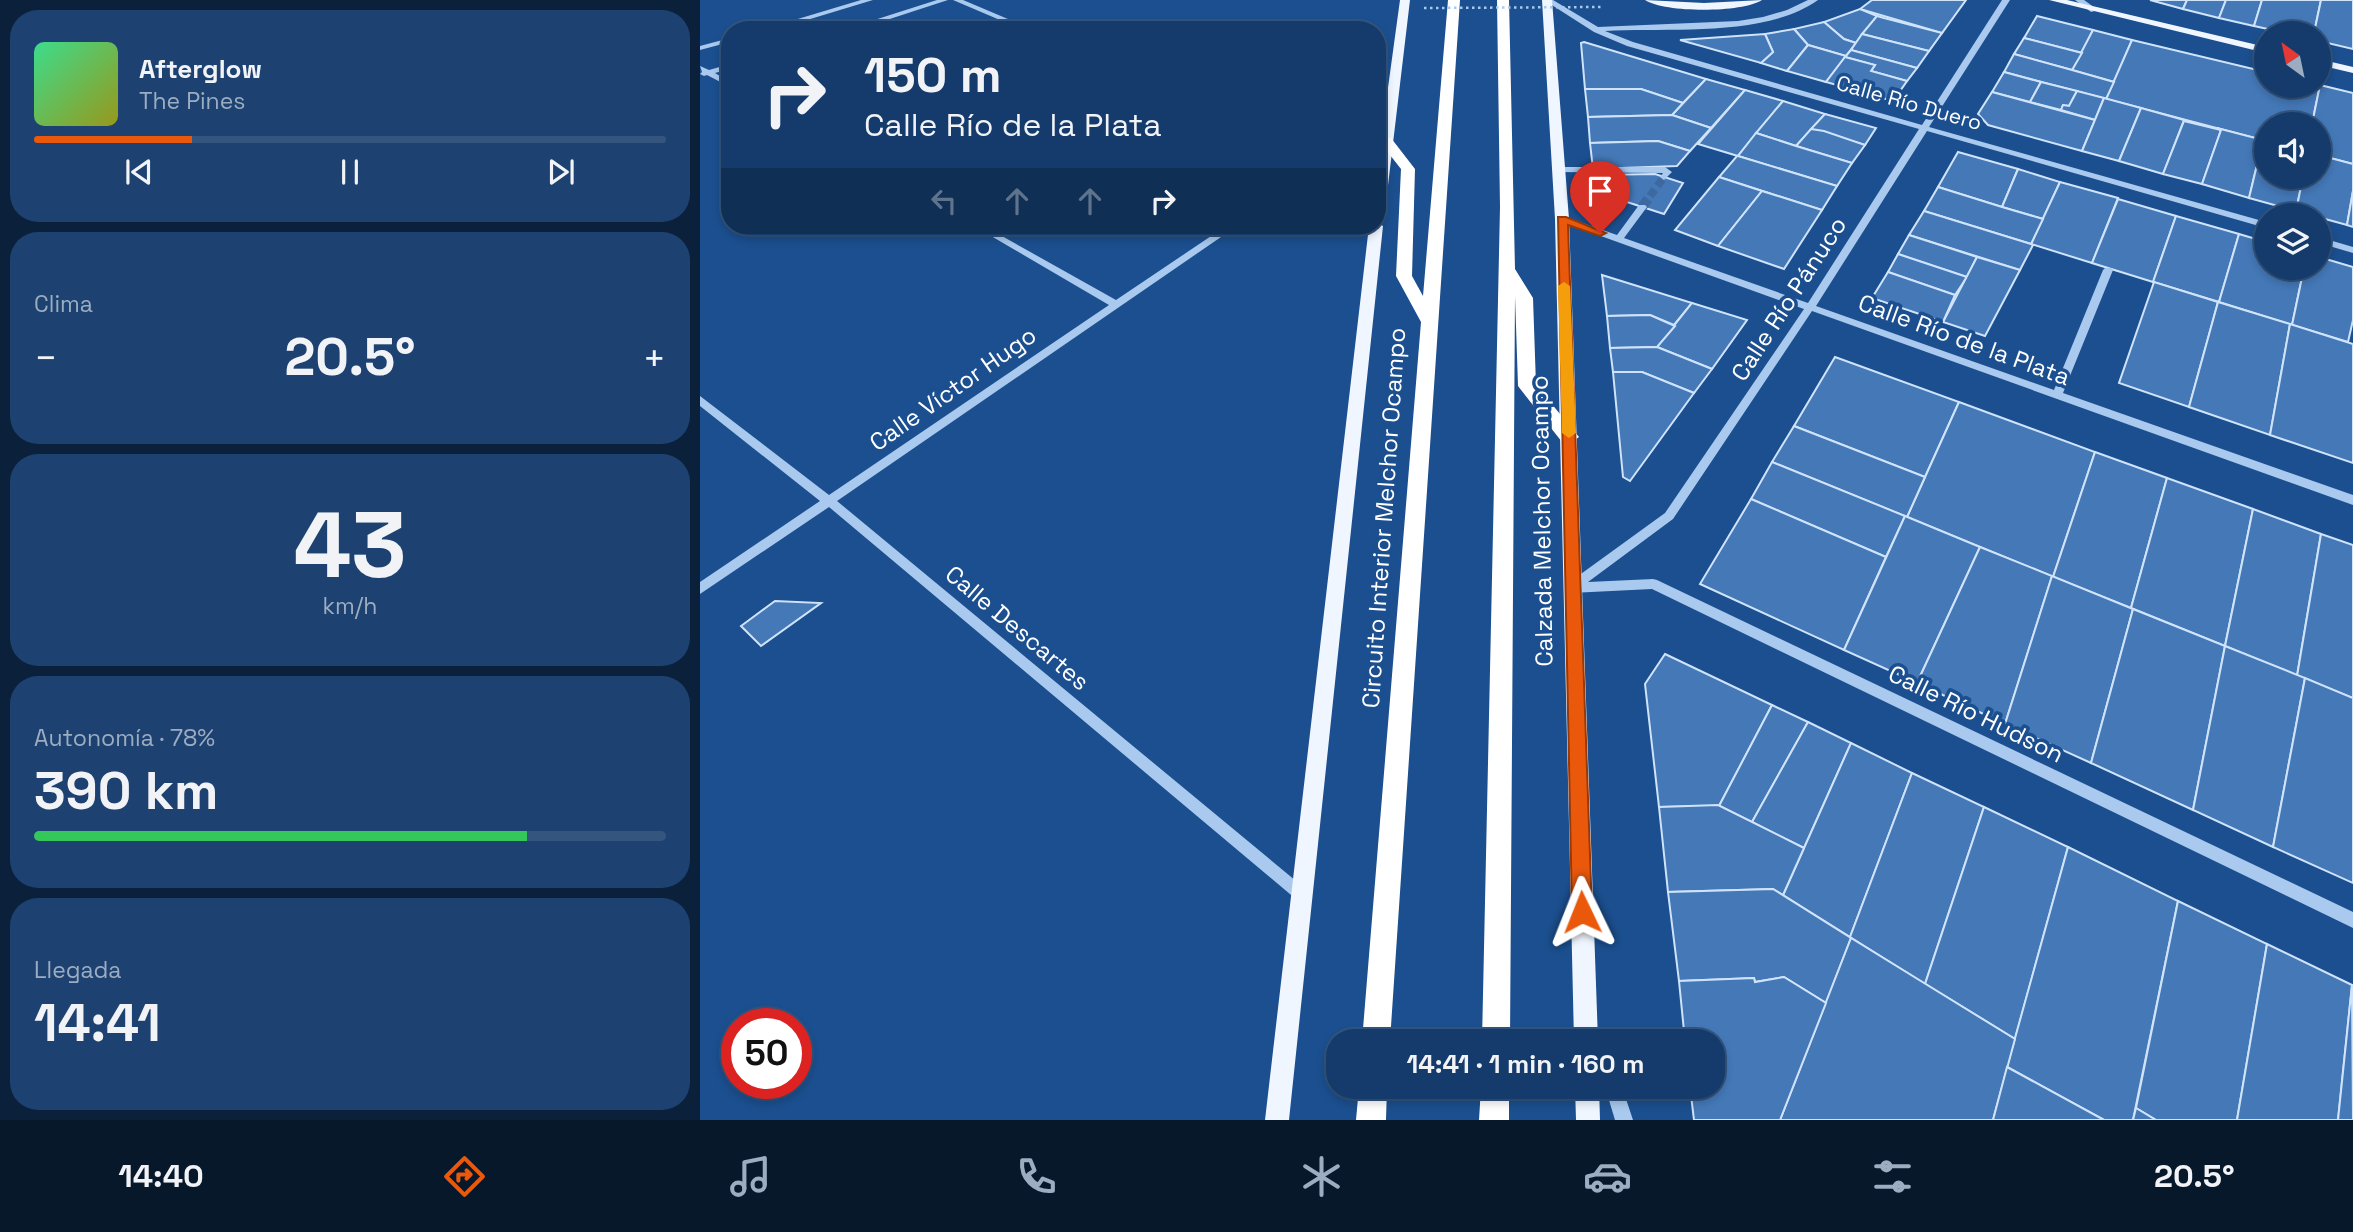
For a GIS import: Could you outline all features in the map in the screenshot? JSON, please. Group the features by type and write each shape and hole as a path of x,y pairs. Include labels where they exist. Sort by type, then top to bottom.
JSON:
{"highway":[{"name":"Circuito Interior Melchor Ocampo","path":"1377,1029 1454,0"},
{"path":"1496,1029 1508,207 1503,0"},
{"path":"1386,133 1408,169 1405,276 1428,319"},
{"path":"1506,267 1525,298 1527,386 1569,438"},
{"path":"1371,1120 1372,1099"},
{"path":"1494,1120 1495,1099"}],"main road":[{"path":"1386,118 1405,0"},
{"name":"Calzada Melchor Ocampo","path":"1548,0 1562,219 1586,1029"},
{"path":"1650,0 1706,7 1757,0"},
{"path":"2054,0 2254,47"},
{"path":"2331,65 2353,70"},
{"path":"1278,1120 1376,235"},
{"path":"1587,1099 1588,1120"}],"street":[{"path":"796,21 869,0"},
{"path":"876,21 944,0"},
{"path":"957,0 1008,21"},
{"name":"Calle Río Duero","path":"1548,0 1597,30 1630,44 1926,126 2254,222"},
{"path":"1597,30 1758,20 1788,13 1814,0"},
{"name":"Calle Río Pánuco","path":"1571,588 1669,516 1810,307 2006,0"},
{"path":"2079,0 2094,9"},
{"path":"700,48 721,42"},
{"path":"702,72 721,68"},
{"path":"702,72 721,81"},
{"path":"1559,170 1665,170 1668,172 1664,177"},
{"path":"1619,239 1642,207"},
{"name":"Calle Río de la Plata","path":"1562,219 2353,500"},
{"path":"994,235 1115,304"},
{"name":"Calle Víctor Hugo","path":"700,589 1218,235"},
{"path":"2331,244 2353,250"},
{"path":"2057,395 2108,270"},
{"name":"Calle Descartes","path":"700,400 829,501 1302,894"},
{"name":"Calle Río Hudson","path":"1571,588 1653,584 2353,919"},
{"path":"1585,993 1596,1029"},
{"path":"1618,1099 1624,1120"}],"path":[{"path":"1424,8 1601,7"}],"building":[{"path":"1872,0 1966,0 1942,33 1860,9"},
{"path":"2150,0 2187,0 2183,9"},
{"path":"2187,0 2226,0 2219,18 2183,9"},
{"path":"2226,0 2262,0 2254,26 2219,18"},
{"path":"2262,0 2321,0 2317,21 2256,21"},
{"path":"2321,0 2353,0 2353,49 2331,44 2331,21 2317,21"},
{"path":"1860,9 1877,16 1856,43 1844,39 1824,22"},
{"path":"1877,16 1942,33 1929,51 1862,34"},
{"path":"2037,16 2093,30 2082,53 2024,38"},
{"path":"1824,22 1844,39 1856,43 1846,56 1808,45 1794,29"},
{"path":"1794,29 1808,45 1787,71 1761,63 1773,52 1765,34"},
{"path":"2093,30 2132,40 2114,82 2072,70"},
{"path":"1765,34 1773,52 1761,63 1680,40"},
{"path":"1862,34 1929,51 1917,68 1851,50"},
{"path":"2024,38 2082,53 2072,70 2014,54"},
{"path":"2132,40 2254,69 2254,98 2317,98 2314,112 2254,112 2254,138 2106,99"},
{"path":"1581,43 1706,79 1683,103 1641,89 1585,89"},
{"path":"1808,45 1846,56 1826,82 1787,71"},
{"path":"1851,50 1917,68 1907,81 1871,71 1875,65 1845,57"},
{"path":"2014,54 2114,82 2106,99 2004,72"},
{"path":"1845,57 1875,65 1871,71 1907,81 1893,101 1826,82"},
{"path":"2004,72 2041,82 2030,102 1992,92"},
{"path":"1706,79 1745,90 1711,128 1672,115"},
{"path":"2041,82 2077,91 2069,106 2063,105 2061,110 2030,102"},
{"path":"2331,88 2353,93 2353,164 2331,158 2331,112 2314,112 2317,98 2331,98"},
{"path":"1585,89 1641,89 1683,103 1672,115 1588,117"},
{"path":"1745,90 1783,101 1738,156 1698,144"},
{"path":"2077,91 2104,98 2095,120 2061,110 2063,105 2069,106"},
{"path":"1992,92 2095,120 2082,151 1988,125 1978,114"},
{"path":"2104,98 2141,108 2119,161 2082,151"},
{"path":"1783,101 1825,114 1796,146 1756,133"},
{"path":"2141,108 2184,120 2163,174 2119,161"},
{"path":"1825,114 1876,128 1865,145 1811,129"},
{"path":"1672,115 1711,128 1690,151 1658,141 1590,143 1588,117"},
{"path":"2184,121 2221,130 2202,184 2163,174"},
{"path":"2217,128 2254,138 2254,177 2249,198 2202,184 2221,130"},
{"path":"1811,129 1865,145 1852,163 1796,146"},
{"path":"1756,133 1852,163 1837,186 1738,156"},
{"path":"1658,141 1690,151 1677,166 1593,169 1590,143"},
{"path":"1958,152 2018,169 2002,207 1938,187"},
{"path":"1737,156 1837,186 1822,210 1719,177"},
{"path":"2331,158 2353,164 2353,191 2347,225 2331,221 2331,203 2298,203 2301,189 2331,189"},
{"path":"2018,169 2060,182 2043,219 2002,207"},
{"path":"1655,174 1683,183 1664,214 1596,192 1596,175"},
{"path":"1719,177 1762,191 1718,246 1675,230"},
{"path":"2254,177 2254,189 2301,189 2298,203 2267,203 2249,198"},
{"path":"2060,182 2118,198 2092,263 2031,244"},
{"path":"1938,187 2043,219 2031,244 1924,211"},
{"path":"1762,191 1822,210 1784,269 1718,246"},
{"path":"2353,191 2353,227 2347,225"},
{"path":"2118,199 2176,216 2153,282 2092,263"},
{"path":"1924,211 2033,245 2020,270 1909,235"},
{"path":"2176,216 2239,234 2219,302 2153,282"},
{"path":"2239,234 2254,238 2254,280 2301,280 2292,325 2219,302"},
{"path":"1909,235 1977,257 1967,277 1898,254"},
{"path":"1898,254 1967,277 1955,295 1888,272"},
{"path":"1977,257 2020,270 1985,336 1943,322"},
{"path":"2331,261 2353,267 2353,320 2348,342 2292,325 2301,280 2331,280"},
{"path":"1888,272 1955,295 1943,322 1872,298"},
{"path":"1602,275 1692,303 1674,325 1650,315 1607,316"},
{"path":"2154,282 2218,302 2189,407 2119,383"},
{"path":"2218,302 2290,324 2270,435 2189,407"},
{"path":"1692,303 1747,320 1712,369 1657,347"},
{"path":"1650,315 1675,326 1657,347 1610,348 1607,316"},
{"path":"2290,324 2353,344 2353,463 2270,435"},
{"path":"1657,347 1712,369 1694,393 1642,372 1613,372 1610,348"},
{"path":"1835,357 1959,402 1925,477 1794,426"},
{"path":"1613,372 1642,372 1694,393 1630,481 1623,477"},
{"path":"1959,402 2095,452 2053,577 1907,517"},
{"path":"1794,426 1925,477 1907,517 1772,462"},
{"path":"2095,452 2167,478 2131,608 2053,577"},
{"path":"1772,462 1905,516 1886,557 1751,499"},
{"path":"2167,478 2253,509 2225,646 2131,608"},
{"path":"1751,499 1886,557 1844,650 1700,584"},
{"path":"2253,509 2321,534 2297,676 2225,646"},
{"path":"1905,516 1980,547 1917,683 1844,650"},
{"path":"2321,534 2353,545 2353,698 2297,676"},
{"path":"1980,547 2052,576 2005,724 1917,683"},
{"path":"2052,576 2133,609 2091,763 2005,724"},
{"path":"775,601 821,603 761,646 741,626"},
{"path":"2133,609 2225,646 2193,810 2091,763"},
{"path":"2225,646 2305,678 2273,847 2193,810"},
{"path":"1665,654 1772,705 1719,806 1659,807 1645,684"},
{"path":"2305,678 2353,698 2353,883 2273,847"},
{"path":"1772,705 1808,722 1752,822 1719,806"},
{"path":"1808,722 1851,743 1804,848 1752,822"},
{"path":"1851,743 1912,773 1850,937 1783,895"},
{"path":"1912,773 1984,807 1925,984 1850,937"},
{"path":"1718,805 1804,848 1783,895 1773,889 1668,892 1659,807"},
{"path":"1984,807 2068,847 2015,1039 1925,984"},
{"path":"2068,847 2178,901 2133,1120 2104,1120 2007,1067"},
{"path":"1773,889 1851,938 1826,1003 1784,977 1755,982 1754,978 1679,981 1668,892"},
{"path":"2178,901 2267,944 2237,1120 2156,1120 2136,1108"},
{"path":"1851,938 2015,1039 1993,1120 1780,1120"},
{"path":"2267,944 2352,985 2338,1120 2237,1120"},
{"path":"1784,977 1826,1003 1780,1120 1694,1120 1691,1099 1725,1099 1725,1029 1684,1029 1679,981 1754,978 1755,982"},
{"path":"2352,985 2353,1120 2338,1120"},
{"path":"2007,1067 2104,1120 1993,1120"},
{"path":"2136,1108 2156,1120 2133,1120"}],"tunnel":[{"path":"1650,196 1664,177"},
{"path":"1642,207 1651,195"}],"slow traffic":[{"path":"1564,286 1569,433"}],"route":[{"path":"1582,912 1562,219 1600,233"}]}
